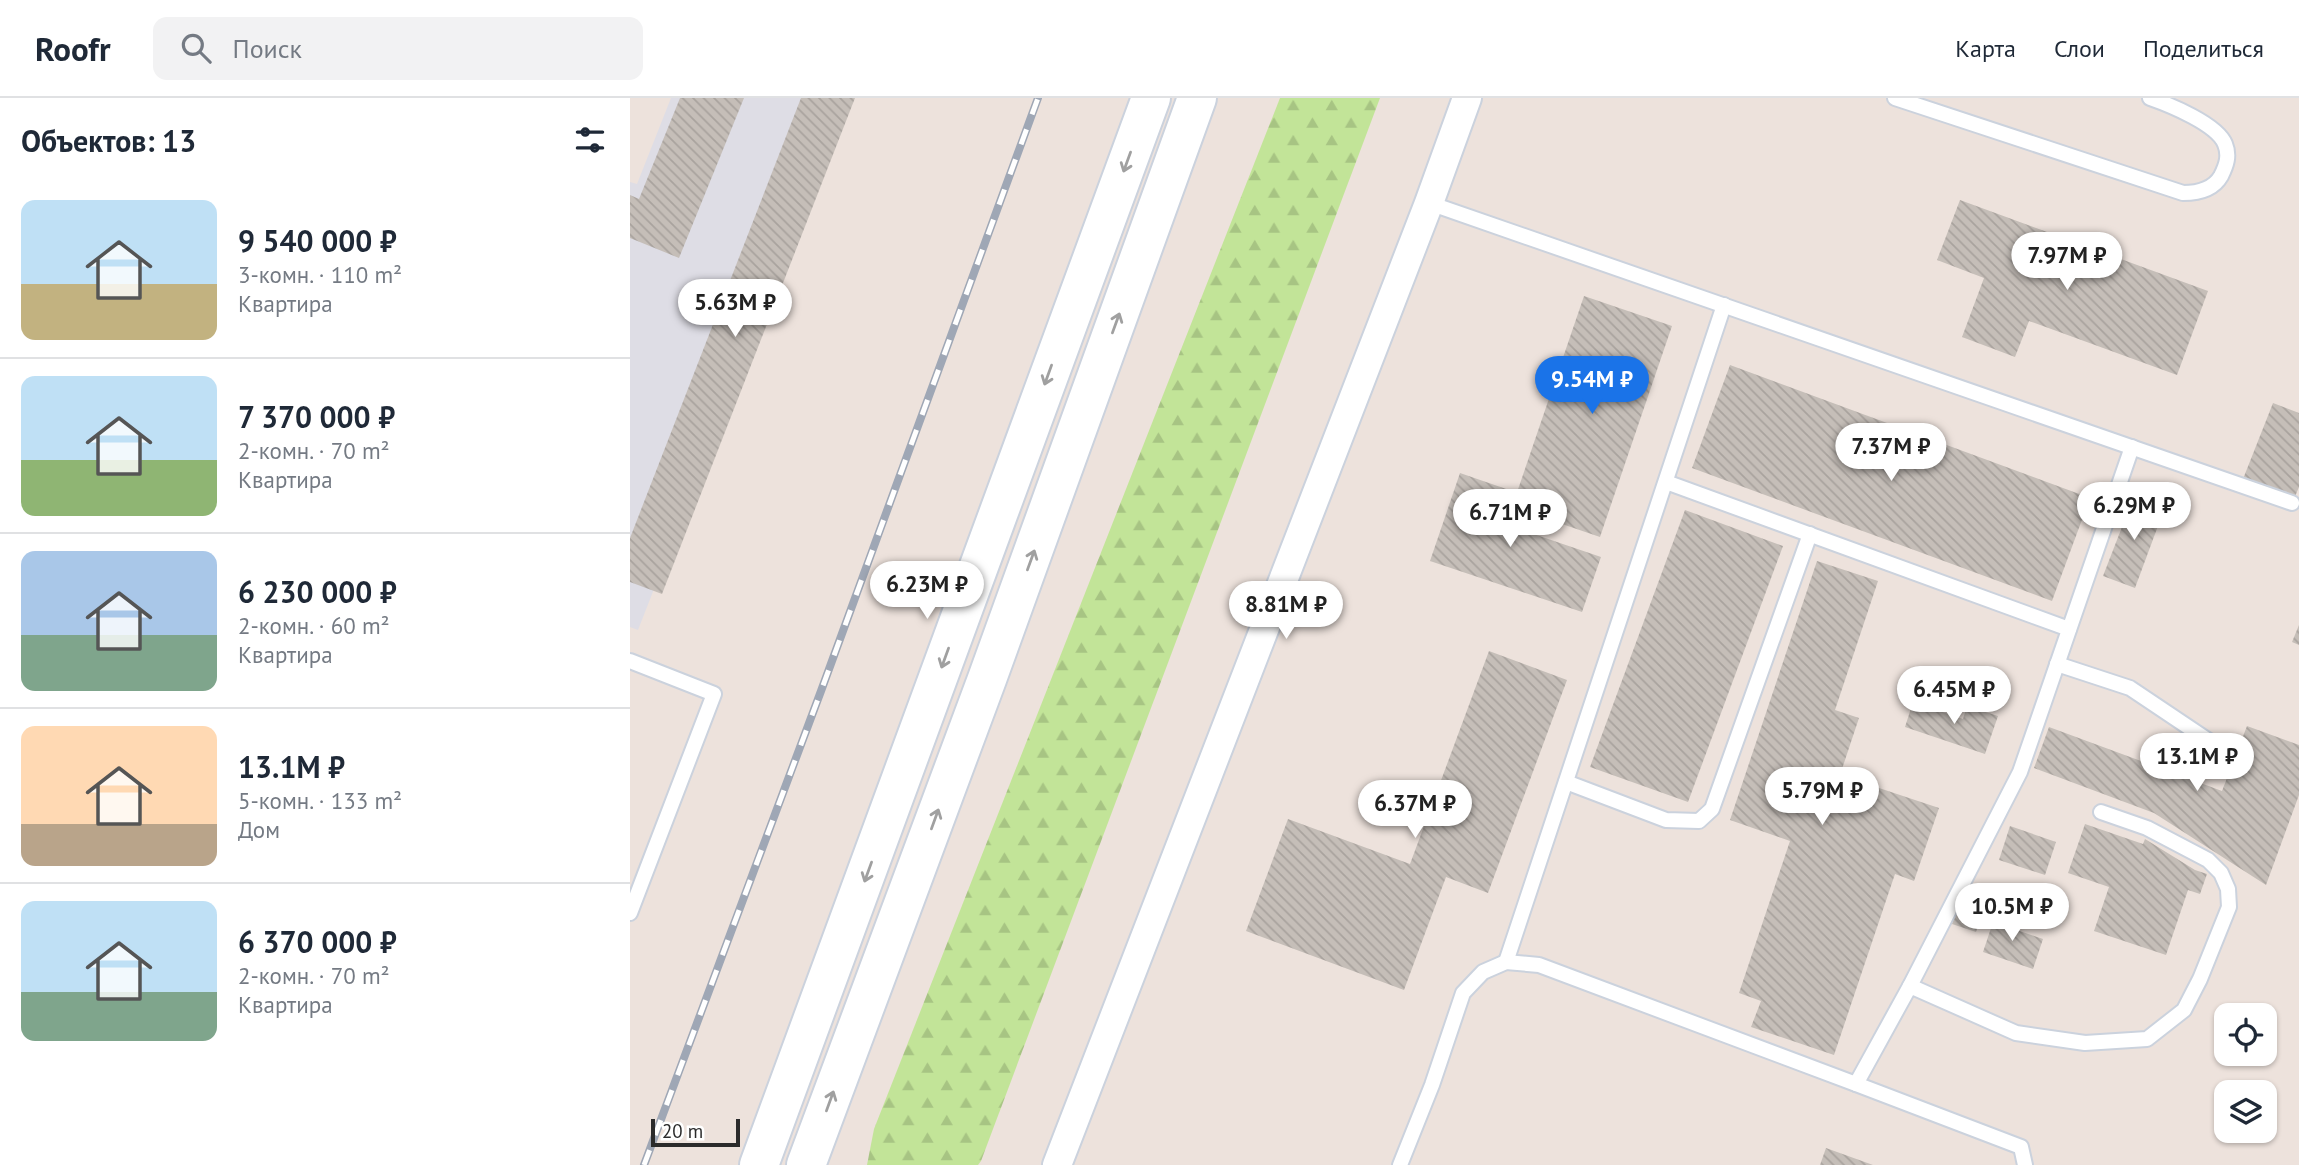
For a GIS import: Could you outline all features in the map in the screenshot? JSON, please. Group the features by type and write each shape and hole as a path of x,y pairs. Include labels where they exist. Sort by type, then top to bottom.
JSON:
{"main road":[{"path":"759,1165 1151,98"},
{"path":"806,1165 987,679 1198,98"}],"street":[{"path":"1057,1165 1429,203 1467,98"}],"lane":[{"path":"1895,98 2183,193 2201,192 2219,181 2228,162 2225,143 2212,130 2178,109 2150,98"},
{"path":"1429,203 2291,503"},
{"path":"1506,962 1724,306"},
{"path":"1856,1084 1910,986 2020,772 2132,447"},
{"path":"1666,482 2069,629"},
{"path":"1566,782 1666,820 1699,821 1712,809 1810,534"},
{"path":"630,661 714,694 630,913"},
{"path":"2057,664 2130,688 2212,743"},
{"path":"1910,986 2016,1033 2085,1043 2147,1039 2184,1010 2200,979 2229,907 2228,889 2221,873 2208,860 2147,828 2101,812"},
{"path":"1400,1165 1432,1085 1463,993 1483,972 1506,962 1539,965 2021,1147 2025,1165"}],"shaded area":[{"path":"671,98 835,98 768,297 638,630 630,627 630,182 637,184"}],"green space":[{"path":"1280,98 1380,98 981,1161 978,1165 867,1165 874,1129"}],"building":[{"path":"680,98 744,98 679,258 630,238 630,195 639,199"},
{"path":"801,98 855,98 662,594 630,582 630,538"},
{"path":"1960,200 2208,291 2177,375 2029,321 2015,357 1962,337 1984,278 1937,260"},
{"path":"1584,296 1672,326 1600,537 1512,507"},
{"path":"1730,365 2090,498 2052,601 1692,468"},
{"path":"2273,403 2299,413 2299,487 2294,499 2243,479"},
{"path":"1460,473 1512,491 1501,523 1601,557 1582,612 1430,561"},
{"path":"2134,496 2165,507 2135,588 2103,576"},
{"path":"1685,510 1783,546 1688,802 1590,767"},
{"path":"1817,561 1878,581 1835,710 1859,718 1840,775 1939,808 1914,881 1895,874 1834,1055 1751,1027 1761,1001 1739,993 1790,841 1730,820"},
{"path":"2299,625 2299,645 2292,642"},
{"path":"1489,651 1567,680 1488,893 1446,877 1404,990 1246,931 1288,819 1410,864"},
{"path":"1913,702 1963,719 1967,706 1998,716 1985,754 1905,727"},
{"path":"2247,726 2299,745 2299,795 2266,885 2154,813 2034,768 2049,727 2222,791"},
{"path":"2085,824 2143,844 2145,839 2195,870 2207,874 2200,894 2188,890 2166,955 2094,931 2109,887 2068,873"},
{"path":"2010,826 2056,842 2045,875 1999,860"},
{"path":"1966,883 1989,891 1976,932 1952,924"},
{"path":"1996,913 2014,919 2011,928 2043,939 2033,969 1983,952"},
{"path":"1826,1148 1873,1165 1820,1165"}],"railway":[{"path":"644,1165 1038,98"}]}
